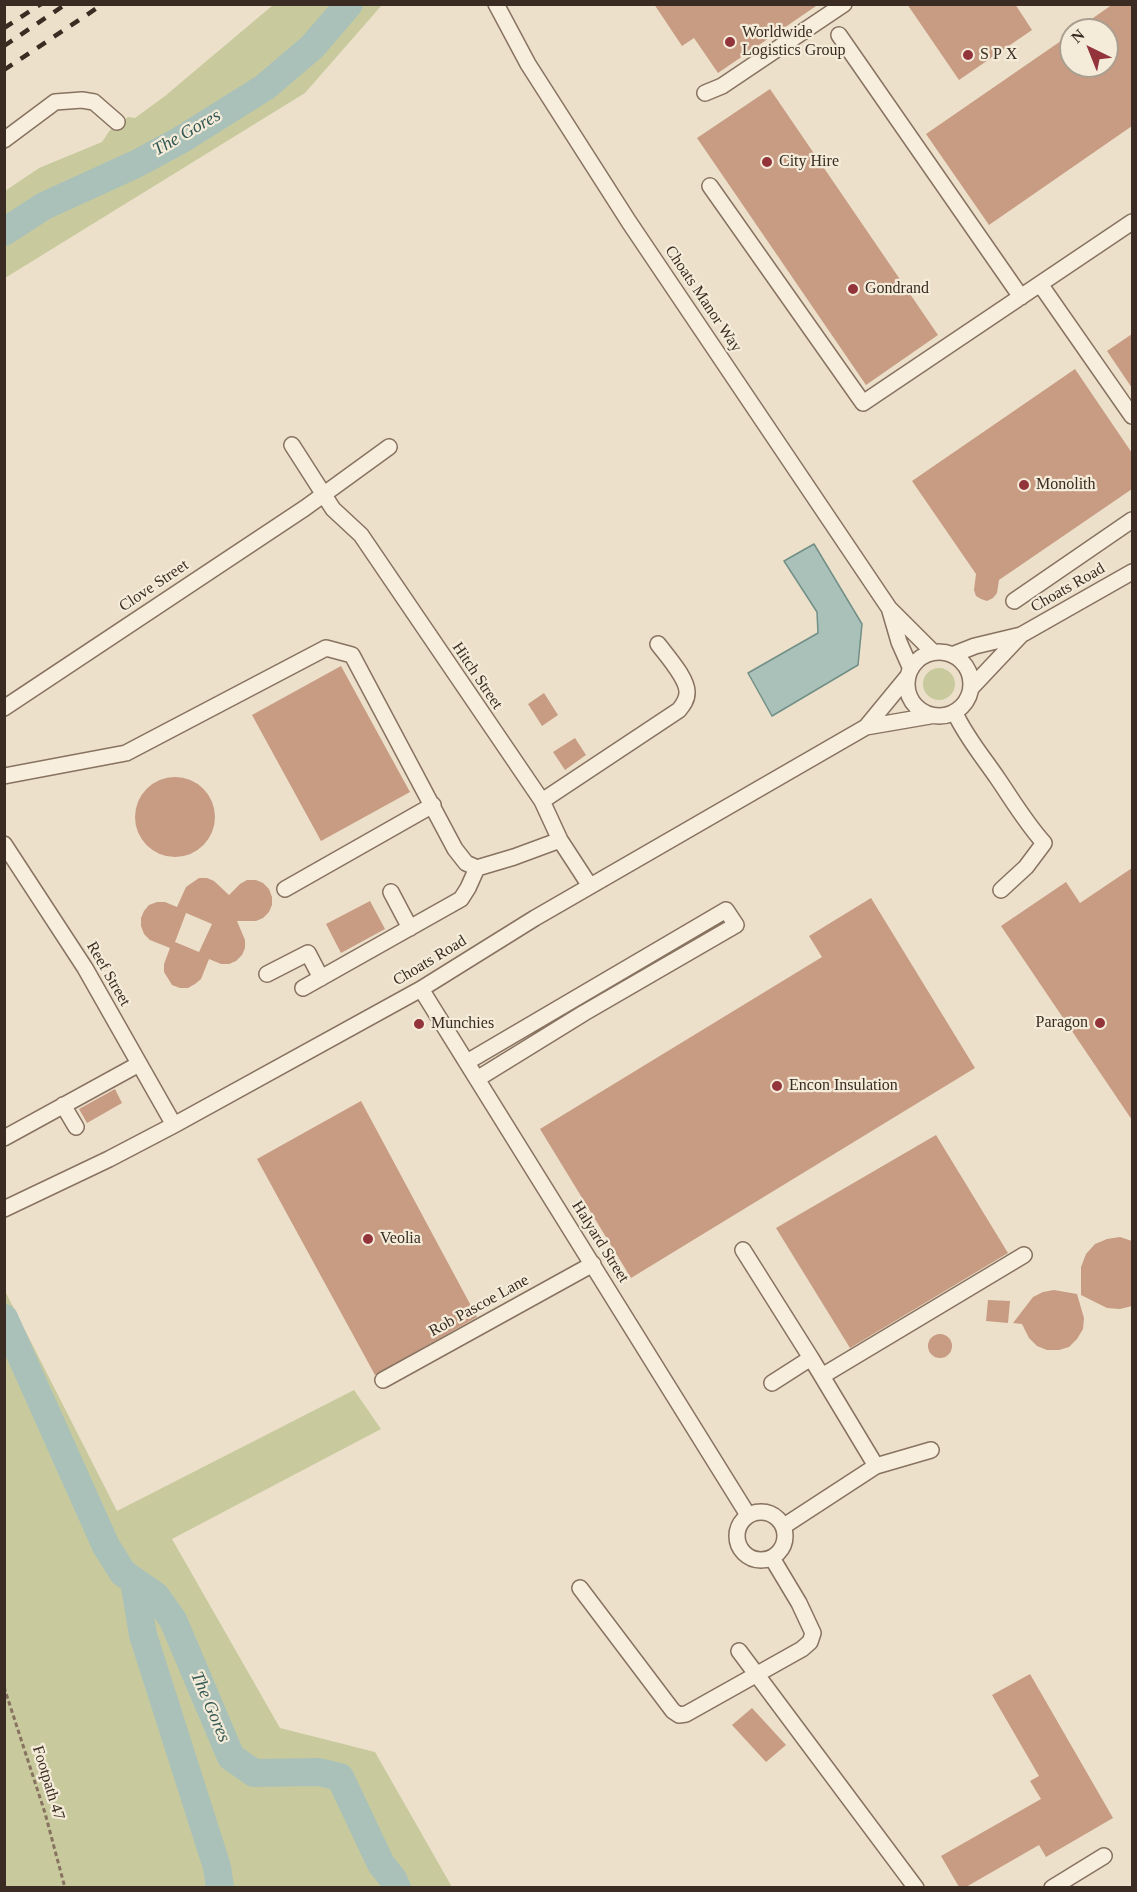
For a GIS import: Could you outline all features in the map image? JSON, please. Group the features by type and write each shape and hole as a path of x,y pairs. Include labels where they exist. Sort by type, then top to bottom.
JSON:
{"street":[{"name":"Choats Manor Way","path":"496,4 550,100 889,608 933,652"},
{"path":"705,93 722,86 843,4"},
{"path":"839,35 1021,297"},
{"path":"4,140 55,102 82,100 94,102 117,122"},
{"path":"710,186 863,403 1132,222"},
{"path":"1040,284 1132,416"},
{"name":"Hitch Street","path":"292,445 333,508 361,535 542,801 560,840 590,886"},
{"name":"Clove Street","path":"4,708 324,494 389,447"},
{"path":"1014,601 1132,520"},
{"name":"Choats Road","path":"952,655 975,646 1021,635 1132,572"},
{"name":"Choats Manor Way","path":"889,608 909,672"},
{"name":"Choats Road","path":"971,688 1021,635"},
{"path":"542,801 679,710 688,694 685,682 658,644"},
{"path":"4,776 126,753 326,648 352,655 455,849 466,863 477,868 560,840"},
{"path":"933,652 952,655 960,660 967,668 970,678 971,688 968,698 955,713 947,716 930,716 915,707 907,693 909,672 922,657 933,652"},
{"name":"Choats Road","path":"866,727 909,672"},
{"path":"955,713 963,731 997,777 1018,812 1044,843 1026,867 1000,890"},
{"name":"Choats Road","path":"4,1209 109,1160 421,989 590,886 866,727 930,716"},
{"path":"285,889 433,805"},
{"name":"Reef Street","path":"4,844 85,968 174,1125"},
{"path":"303,988 461,899 477,868"},
{"path":"391,891 410,928"},
{"path":"467,1062 726,910 736,925 584,1013 477,1079"},
{"path":"267,974 308,953 321,978"},
{"name":"Halyard Street","path":"421,989 748,1515"},
{"path":"4,1138 139,1064"},
{"path":"63,1105 76,1127"},
{"path":"743,1250 876,1466"},
{"path":"822,1376 1024,1255"},
{"name":"Rob Pascoe Lane","path":"383,1380 593,1264"},
{"path":"772,1383 811,1358"},
{"path":"784,1526 876,1466 931,1450"},
{"path":"580,1588 679,1715 686,1714 802,1649 810,1642 813,1633 799,1603 776,1564 757,1560 744,1554 740,1548 737,1541 739,1526 748,1515 764,1511 772,1514 784,1526 785,1540 776,1564"},
{"path":"739,1651 916,1887"},
{"path":"1052,1887 1104,1856"}],"path":[{"name":"Footpath 47","path":"4,1687 45,1813 65,1887"}],"green space":[{"path":"273,5 382,5 305,93 5,278 5,191 39,168 102,142 110,130 128,117 135,118 165,96"},
{"path":"939,668 951,672 955,684 951,696 939,700 927,696 923,684 927,672"},
{"path":"4,1289 117,1511 354,1390 381,1429 172,1539 280,1728 375,1752 452,1887 5,1887"}],"water":[{"path":"814,544 862,624 858,665 772,716 748,673 818,633 817,612 784,561"}],"building":[{"name":"Worldwide Logistics Group","path":"654,4 819,4 718,73 694,38 682,46"},
{"name":"S P X","path":"907,4 1015,4 1032,30 959,80"},
{"path":"1113,4 1132,4 1132,126 989,225 926,134 1059,42 1059,78 1119,78 1119,18 1093,18"},
{"path":"770,89 938,335 866,385 697,138"},
{"path":"1132,334 1132,388 1107,351"},
{"name":"Monolith","path":"1075,369 1132,453 1132,489 999,580 997,593 993,598 987,601 981,599 976,596 974,590 976,574 912,481"},
{"path":"341,666 410,792 321,841 252,715"},
{"path":"544,693 558,715 542,726 528,704"},
{"path":"575,738 586,755 565,770 553,752"},
{"path":"175,777 190,780 203,789 212,802 215,817 212,832 203,845 190,854 175,857 160,854 147,845 138,832 135,817 138,802 147,789 160,780"},
{"name":"Paragon","path":"1132,868 1132,1120 1001,926 1066,882 1080,903"},
{"path":"199,878 207,878 214,881 229,895 247,880 256,880 269,889 272,905 263,918 256,921 237,921 245,940 245,948 236,961 221,964 209,959 201,979 188,988 180,988 172,985 164,972 164,964 170,948 150,940 144,934 141,918 149,905 157,902 165,902 177,907 186,887","holes":["186,913 212,924 199,952 175,942"]},
{"name":"Encon Insulation","path":"871,898 975,1068 631,1278 540,1129 822,957 809,936"},
{"path":"370,901 385,929 341,953 326,924"},
{"path":"115,1089 122,1103 87,1123 79,1109"},
{"name":"Veolia","path":"361,1101 477,1317 375,1375 257,1159"},
{"path":"936,1135 1008,1253 850,1348 776,1228"},
{"path":"1120,1237 1132,1241 1132,1306 1120,1309 1107,1308 1081,1295 1081,1267 1086,1254 1095,1244"},
{"path":"1054,1290 1077,1294 1084,1318 1083,1329 1069,1347 1047,1350 1037,1346 1029,1338 1022,1324 1013,1323 1033,1297"},
{"path":"988,1300 1010,1301 1008,1323 986,1321"},
{"path":"940,1334 949,1337 952,1346 949,1355 940,1358 931,1355 928,1346 931,1337"},
{"path":"1030,1674 1113,1818 1046,1857 1039,1845 966,1887 959,1887 941,1856 1041,1799 1030,1781 1039,1776 992,1695"},
{"path":"752,1708 786,1745 766,1762 732,1725"}],"waterway":[{"name":"The Gores","path":"4,232 44,206 136,164 179,141 265,87 312,47 349,4"},
{"name":"The Gores","path":"4,1318 106,1546 123,1573 156,1596 173,1620 231,1757 254,1773 319,1772 340,1777 381,1864 397,1888"},
{"name":"The Gores","path":"134,1581 143,1635 217,1867 220,1888"}],"railway":[{"path":"4,28 41,4"},
{"path":"4,46 66,4"},
{"path":"4,70 103,4"}],"place":[{"name":"Worldwide Logistics Group","path":"730,42"},
{"name":"S P X","path":"968,55"},
{"name":"City Hire","path":"767,162"},
{"name":"Gondrand","path":"853,289"},
{"name":"Monolith","path":"1024,485"},
{"name":"Paragon","path":"1100,1023"},
{"name":"Munchies","path":"419,1024"},
{"name":"Encon Insulation","path":"777,1086"},
{"name":"Veolia","path":"368,1239"}]}
